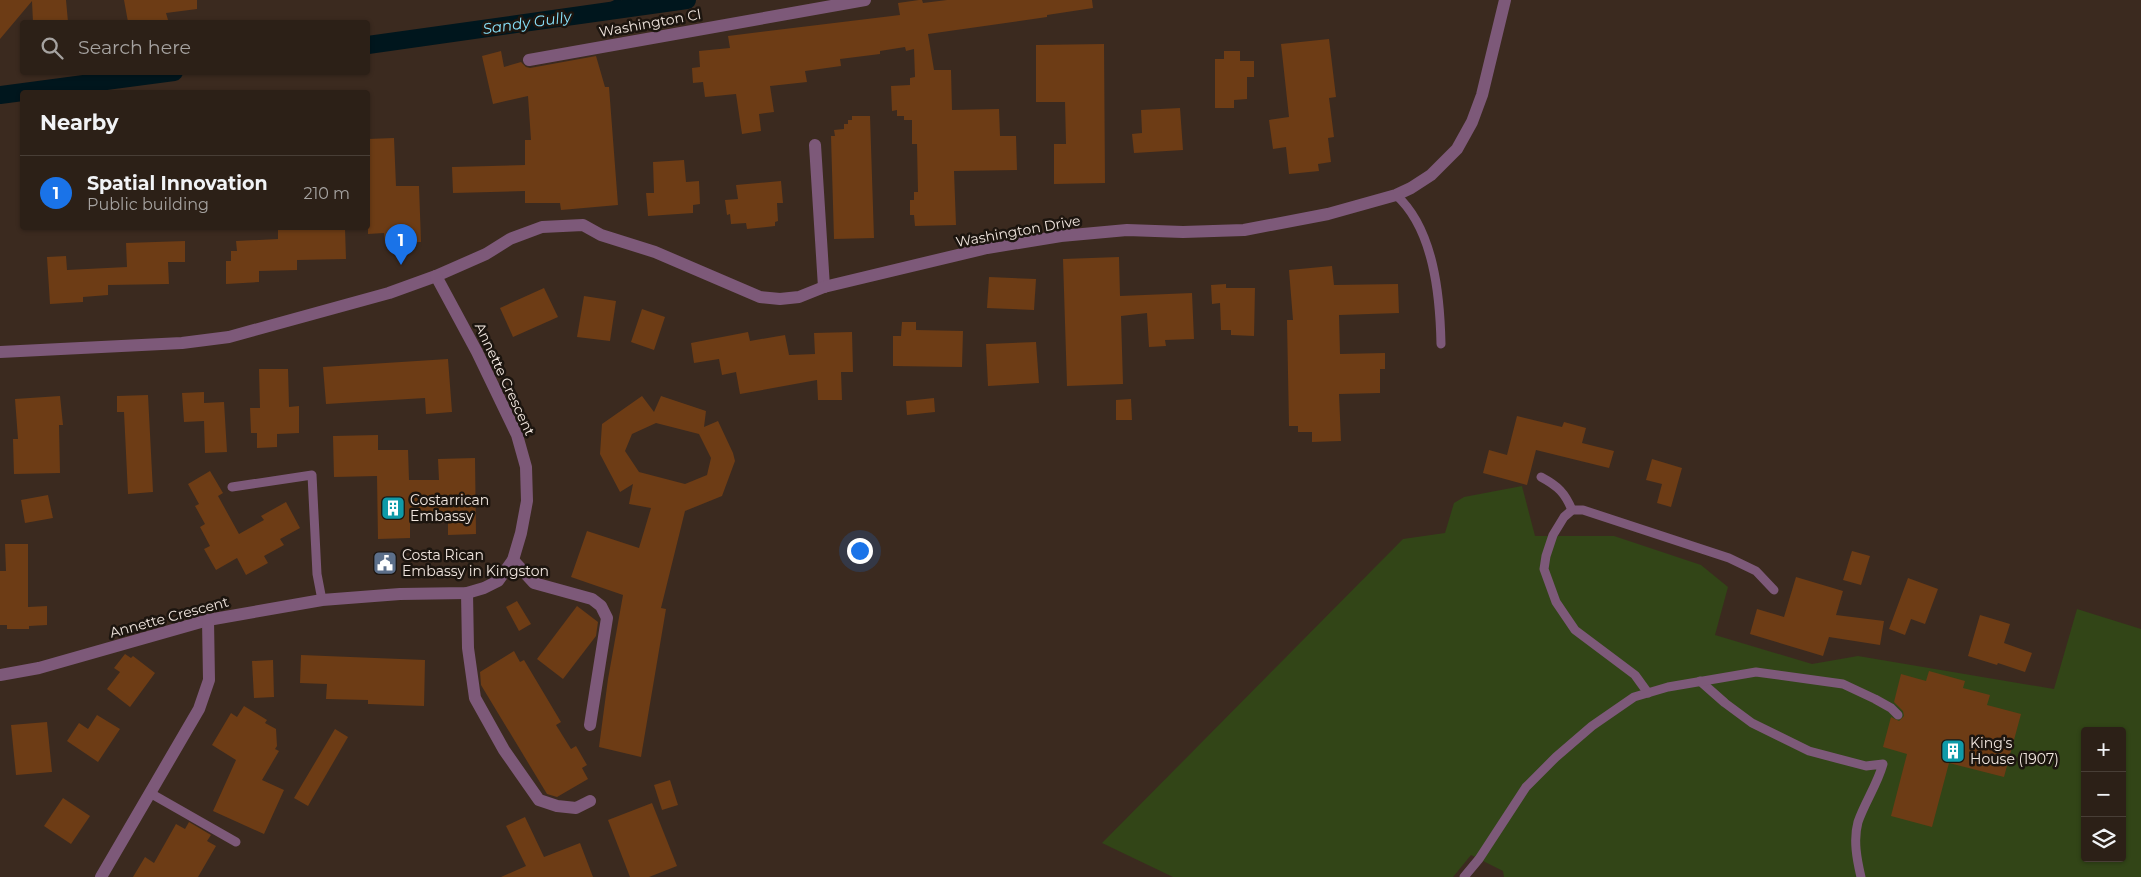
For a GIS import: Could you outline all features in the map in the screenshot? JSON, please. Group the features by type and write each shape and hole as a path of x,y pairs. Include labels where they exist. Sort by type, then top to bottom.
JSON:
{"street":[{"name":"Washington Cl","path":"529,60 865,0"},
{"name":"Washington Drive","path":"436,276 486,254 510,239 542,227 583,226 601,235 655,252 760,297 780,299 800,297 824,287 987,248 1043,239 1127,230 1183,232 1244,230 1328,214 1396,195 1431,175 1457,149 1472,122 1482,95 1505,0"},
{"path":"815,145 824,287"},
{"path":"0,352 182,343 229,337 389,293 436,276"},
{"name":"Annette Crescent","path":"0,675 39,668 208,620 322,600 400,594 467,593 498,581 512,560 521,533 527,502 526,467 513,427 477,352 436,276"},
{"path":"512,560 534,583 592,599 601,606 607,618 590,725"},
{"path":"467,593 468,648 475,698 504,750 539,800 557,806 576,808 590,801"},
{"path":"101,877 200,709 209,680 208,620"}],"lane":[{"path":"1396,195 1408,206 1422,232 1434,273 1440,315 1441,344"},
{"path":"232,486 312,475 317,574 322,600"},
{"path":"1541,477 1555,484 1564,493 1572,510"},
{"path":"1648,693 1635,675 1575,630 1556,602 1544,570 1546,556 1553,535 1564,518 1572,510 1582,510 1729,558 1756,572 1774,590"},
{"path":"1464,877 1479,859 1499,826 1532,780 1592,726 1634,697 1668,687 1756,672 1843,684 1891,708 1898,715"},
{"path":"1700,681 1725,703 1752,722 1809,751 1866,766 1883,764 1878,782 1858,824 1856,855 1861,877"},
{"path":"150,793 236,842"}],"green space":[{"path":"1522,486 1535,536 1614,536 1701,565 1728,587 1715,635 1812,664 1858,656 2054,689 2077,609 2141,629 2141,877 1504,877 1503,871 1471,855 1453,877 1173,877 1102,843 1403,539 1445,533 1454,503 1464,497"}],"building":[{"path":"0,0 66,0 68,20 33,20 32,1 0,39"},
{"path":"124,0 197,0 197,9 166,13 168,20 128,20"},
{"path":"922,0 923,3 947,0 1092,0 1093,8 1047,15 1047,17 928,34 934,70 951,70 952,110 999,109 1000,136 1016,136 1017,170 954,171 956,225 915,226 914,215 910,215 910,200 914,200 914,192 918,192 917,144 912,144 912,120 904,120 904,116 897,116 897,110 892,111 891,86 910,85 910,78 915,77 914,49 906,51 905,47 880,51 880,54 840,59 841,66 805,71 807,82 770,86 774,112 759,114 761,131 742,134 736,94 705,97 703,82 693,83 692,68 700,67 699,51 730,48 728,36 900,15 898,3"},
{"path":"1329,39 1336,97 1329,98 1334,137 1328,138 1331,162 1318,164 1319,171 1289,174 1286,147 1273,149 1269,120 1289,117 1281,44"},
{"path":"1104,44 1105,183 1054,184 1054,144 1066,144 1065,102 1036,102 1036,45"},
{"path":"501,51 504,67 521,62 530,68 596,56 605,87 609,87 618,205 561,210 560,203 525,203 525,191 453,193 452,167 525,165 525,140 531,140 528,96 493,104 482,56"},
{"path":"1224,51 1240,51 1240,61 1254,61 1254,77 1247,77 1247,99 1234,100 1234,108 1215,108 1215,59 1224,59"},
{"path":"1180,108 1183,150 1134,153 1132,134 1142,133 1141,110"},
{"path":"852,116 870,116 874,238 834,239 831,136 835,136 834,130 844,129 844,124 848,124 848,120 852,120"},
{"path":"394,138 396,186 419,186 421,242 385,243 384,233 368,234 368,230 370,230 370,139"},
{"path":"684,160 686,182 699,181 700,204 693,205 693,213 648,216 646,193 654,193 653,162"},
{"path":"781,181 783,203 777,203 778,221 775,222 775,226 747,229 746,223 731,224 730,214 727,215 725,200 738,199 736,185"},
{"path":"278,230 345,230 346,259 297,260 297,270 259,271 259,282 226,284 226,261 231,261 231,251 237,251 236,241 278,239"},
{"path":"185,241 185,262 168,262 169,284 108,285 108,295 83,297 83,302 50,304 47,257 66,256 67,270 127,267 126,243"},
{"path":"1119,257 1120,296 1192,293 1194,339 1165,340 1166,346 1149,347 1147,313 1121,316 1123,384 1067,386 1063,259"},
{"path":"1332,266 1334,285 1398,284 1399,313 1339,315 1340,354 1385,353 1385,369 1380,369 1380,393 1339,394 1341,441 1312,442 1312,432 1298,432 1298,426 1289,426 1287,320 1293,320 1289,270"},
{"path":"989,277 1036,279 1034,310 987,308"},
{"path":"1226,284 1226,288 1255,288 1254,336 1231,335 1231,330 1221,330 1220,303 1212,304 1211,285"},
{"path":"544,288 558,317 513,337 500,308"},
{"path":"584,296 616,301 610,341 577,337"},
{"path":"642,309 665,317 654,350 631,342"},
{"path":"902,322 916,322 916,330 963,331 962,367 893,366 893,336 901,336"},
{"path":"748,332 750,341 785,335 789,355 815,354 814,333 852,332 853,372 841,372 842,400 818,400 817,380 740,394 736,372 722,375 719,359 694,363 691,343"},
{"path":"1036,342 1039,383 988,386 986,344"},
{"path":"448,359 452,412 426,414 425,398 326,404 323,367"},
{"path":"259,369 288,369 289,407 299,406 299,433 277,434 277,447 257,448 257,433 251,433 250,408 260,408"},
{"path":"204,392 204,403 224,402 227,452 205,453 204,421 184,422 182,393"},
{"path":"148,395 153,492 128,494 124,412 117,412 117,396"},
{"path":"60,396 63,425 59,425 60,473 14,474 13,439 18,439 15,399"},
{"path":"642,396 654,412 661,396 706,411 704,427 718,421 735,461 722,496 685,511 661,608 666,609 641,757 599,747 608,679 623,595 571,577 587,531 639,548 651,508 629,504 633,484 620,492 600,454 602,424","holes":["656,423 699,434 711,458 707,475 685,484 639,472 625,451 632,434"]},
{"path":"934,398 935,412 907,415 906,401"},
{"path":"1131,399 1132,420 1116,420 1116,400"},
{"path":"1517,416 1562,427 1564,422 1586,428 1582,443 1614,451 1609,468 1536,450 1527,485 1483,473 1489,450 1507,455"},
{"path":"378,435 378,450 408,450 409,480 439,480 438,459 475,458 476,534 448,535 448,519 410,519 410,538 378,539 377,476 334,477 333,436"},
{"path":"1652,459 1682,468 1671,507 1657,503 1662,484 1646,480"},
{"path":"210,471 223,493 218,496 239,534 264,520 261,516 286,502 300,528 280,539 284,545 264,556 268,563 246,575 237,558 216,570 204,549 210,546 200,527 205,524 195,506 199,504 188,484"},
{"path":"48,495 53,518 25,523 21,500"},
{"path":"5,544 28,544 28,607 47,606 47,625 29,626 29,629 7,629 7,625 0,625 0,571 6,571"},
{"path":"1852,551 1870,556 1861,585 1843,580"},
{"path":"1796,577 1843,591 1836,615 1884,621 1880,645 1829,637 1823,656 1750,634 1757,609 1784,617"},
{"path":"1908,578 1938,589 1925,624 1911,619 1905,635 1889,629"},
{"path":"517,601 531,624 519,631 506,607"},
{"path":"577,606 598,622 596,636 563,679 537,659"},
{"path":"1980,615 2010,624 2004,643 2032,653 2025,672 1968,656"},
{"path":"514,651 520,662 524,660 561,722 556,725 571,749 576,746 587,765 582,768 588,779 557,797 547,794 481,685 480,672"},
{"path":"125,654 131,658 133,656 155,673 130,707 107,689 120,672 114,668"},
{"path":"301,655 425,660 424,706 368,704 368,700 326,699 327,684 300,683"},
{"path":"273,660 274,697 254,698 252,661"},
{"name":"King's House (1907)","path":"1929,671 1965,681 1963,688 1990,695 1987,705 2021,714 2004,777 1949,763 1932,827 1891,816 1907,754 1883,747 1891,717 1899,721 1904,716 1903,711 1894,702 1901,674 1926,681"},
{"path":"244,706 267,720 265,723 276,729 277,746 275,749 279,751 262,780 284,790 264,834 213,811 236,760 212,745 231,713 237,717"},
{"path":"97,715 120,729 98,762 67,741 79,723 88,729"},
{"path":"47,722 52,772 16,775 11,725"},
{"path":"335,729 348,737 308,806 294,798"},
{"path":"670,780 678,805 662,810 654,785"},
{"path":"63,798 90,816 71,844 44,826"},
{"path":"652,803 677,866 649,877 630,877 608,820"},
{"path":"525,817 544,857 580,843 593,877 501,877 526,866 506,826"},
{"path":"189,822 211,835 207,841 216,846 198,877 133,877 145,857 154,863 176,824 185,829"}],"waterway":[{"path":"599,12 619,0"},
{"name":"Sandy Gully","path":"370,45 687,0"},
{"name":"Sandy Gully","path":"38,90 151,75"},
{"name":"Sandy Gully","path":"0,95 20,92"}],"place":[{"name":"Spatial Innovation","path":"401,265"},
{"name":"Costarrican Embassy","path":"393,508"},
{"name":"Costa Rican Embassy in Kingston","path":"385,563"},
{"name":"King's House (1907)","path":"1953,751"}]}
